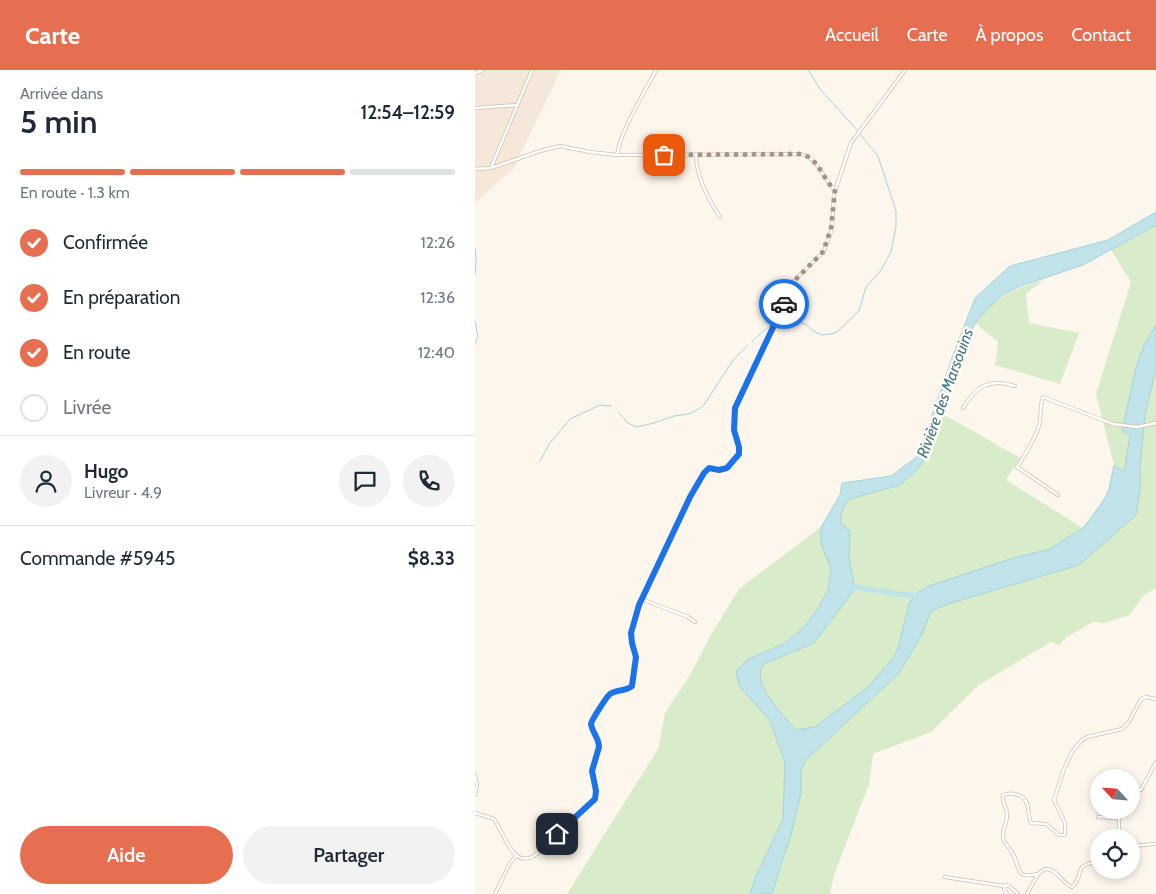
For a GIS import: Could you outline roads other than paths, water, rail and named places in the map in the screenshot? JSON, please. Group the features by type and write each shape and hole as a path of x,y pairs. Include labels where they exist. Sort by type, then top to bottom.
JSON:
{"street":[{"path":"475,73 483,70"},
{"path":"491,168 532,70"},
{"path":"617,155 625,132 656,70"},
{"path":"475,814 495,820 512,853 525,858 534,856 595,799 596,791 592,771 599,742 591,722 609,695 626,691 632,686 636,657 631,633 641,599 690,497 704,473 709,468 719,470 727,468 739,454 734,424 735,408 778,319 793,282 823,252 831,228 835,190 853,138 905,70"},
{"path":"475,108 517,105"},
{"path":"475,169 491,168 540,150 560,146 617,155 805,154 813,159 828,183 835,190"},
{"path":"696,154 697,168 712,205 720,217"},
{"path":"963,408 971,394 981,388 998,382 1015,386"},
{"path":"1058,495 1017,467 1027,450 1040,420 1039,414 1043,397 1113,424 1137,427 1156,423"},
{"path":"641,599 695,622"},
{"path":"1090,863 1080,868 1073,887 1066,884 1057,874 1049,869 1028,876 1021,874 1016,867 1012,852 1004,841 1003,834 1007,813 1002,800 1003,795 1009,793 1023,797 1027,802 1031,823 1043,823 1059,835 1065,835 1065,823 1055,805 1054,797 1067,762 1076,746 1087,737 1122,729 1129,722 1141,699 1146,697 1156,699"},
{"path":"1140,790 1156,762"},
{"path":"475,775 477,785 475,795"},
{"path":"1140,845 1156,844"},
{"path":"495,894 510,863 516,856"},
{"path":"1027,894 1038,874"},
{"path":"945,877 1009,886 1017,894"},
{"path":"1004,886 1007,894"}],"water":[{"name":"Rivière des Marsouins","path":"1156,212 1156,225 1083,265 1018,287 1003,295 975,323 941,413 931,448 917,470 900,485 850,499 845,504 841,523 850,531 849,558 854,585 852,593 814,643 764,664 761,671 761,680 764,689 796,730 815,727 868,687 893,658 898,648 909,604 917,593 929,586 1013,558 1050,549 1083,528 1104,500 1109,489 1114,465 1124,472 1130,436 1122,431 1136,368 1144,345 1156,325 1156,369 1145,415 1140,489 1136,515 1079,565 948,604 931,611 922,634 899,673 805,761 801,771 801,793 790,839 772,894 750,894 756,876 783,819 785,762 770,721 740,687 736,672 747,660 785,643 804,627 819,607 828,590 831,569 821,544 821,527 840,495 842,483 891,476 918,456 975,298 1010,266 1108,240"}],"waterway":[{"path":"808,70 820,89 857,130"},
{"path":"752,342 774,321 779,323 793,320 805,324 813,331 822,335 837,332 859,311 866,287 881,270 891,252 896,226 896,211 878,156 859,133"},
{"path":"475,248 475,276"},
{"path":"475,321 478,336 475,344"},
{"path":"618,412 628,423 636,427 674,416 689,414 699,409 704,405 733,360 748,345"},
{"path":"540,461 550,443 570,419 600,405 611,406"},
{"path":"848,586 923,596"}]}
